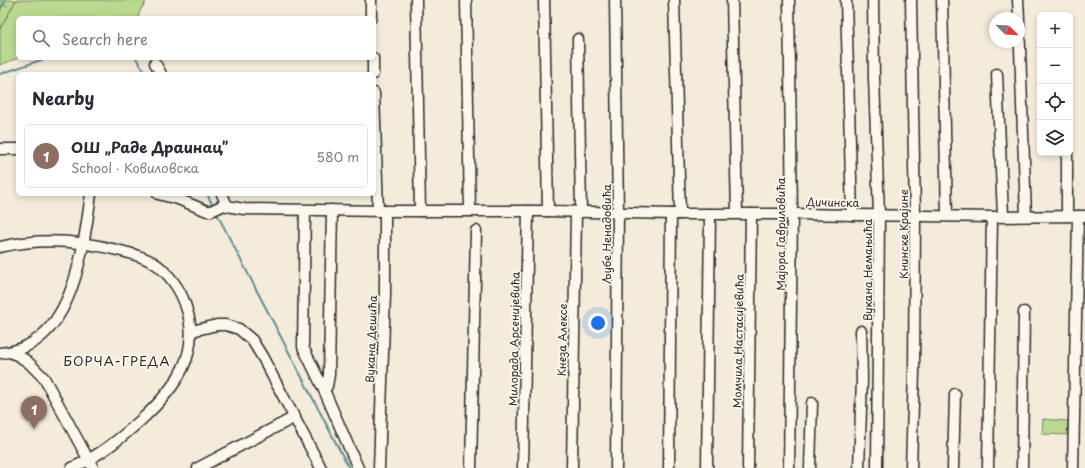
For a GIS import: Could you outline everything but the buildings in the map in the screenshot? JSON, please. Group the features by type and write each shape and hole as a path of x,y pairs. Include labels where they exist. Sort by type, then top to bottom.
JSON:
{"street":[{"path":"371,0 372,16"},
{"path":"416,0 420,211"},
{"path":"466,0 470,211"},
{"path":"544,0 548,211"},
{"name":"Љубе Ненадовића","path":"615,0 618,213 616,468"},
{"path":"669,468 675,214 674,0"},
{"path":"732,0 737,214"},
{"name":"Мајора Гавриловића","path":"789,0 792,214 790,468"},
{"path":"846,0 852,215"},
{"name":"Вукана Немањића","path":"873,0 879,215 876,468"},
{"name":"Книнске Крајине","path":"911,0 916,215 911,468"},
{"path":"942,0 947,215"},
{"path":"1018,0 1019,12"},
{"path":"578,39 578,212"},
{"path":"1020,48 1026,216"},
{"path":"373,60 373,72"},
{"path":"155,63 160,72"},
{"path":"997,74 1003,216"},
{"name":"Вукана Дешића","path":"376,143 385,294 379,468"},
{"path":"0,148 16,148"},
{"path":"1067,156 1067,216"},
{"path":"5,352 24,347 48,330 68,299 76,278 84,243 91,196"},
{"name":"Дичинска","path":"166,196 178,199 203,210 222,207 244,210 1081,216"},
{"path":"222,196 222,207"},
{"path":"305,210 303,350 324,390 358,468"},
{"path":"324,390 327,386 328,375 332,210"},
{"name":"Милорада Арсенијевића","path":"523,468 528,211"},
{"name":"Кнеза Алексе","path":"572,468 578,212"},
{"path":"707,468 710,214"},
{"name":"Момчила Настасијевића","path":"748,468 751,214"},
{"path":"988,468 992,216"},
{"path":"1073,468 1081,216"},
{"path":"471,468 476,231"},
{"path":"0,247 26,242 43,241 84,243 131,254 157,265 174,282 189,315 192,332 190,348 182,371 170,389 156,407 91,464 72,468"},
{"path":"1022,468 1024,312"},
{"path":"192,332 221,324 234,327 243,332 255,344 321,468"},
{"path":"859,468 862,331"},
{"path":"5,352 19,356 28,362 44,378 91,464"},
{"path":"953,468 955,394"},
{"path":"810,468 812,403"},
{"path":"198,468 295,417"}],"green space":[{"path":"0,0 16,0 0,29"},
{"path":"16,0 147,0 139,16 16,16 16,59 0,65 0,29"},
{"path":"1043,419 1068,421 1067,435 1042,434"}],"waterway":[{"path":"0,10 5,0"},
{"path":"0,74 41,60"},
{"path":"137,60 145,72"},
{"path":"208,196 213,206"},
{"path":"216,212 349,468"}],"place":[{"name":"ОШ „Раде Драинац”","path":"34,429"}],"district":[{"name":"БОРЧА-ГРЕДА","path":"117,360"}]}
